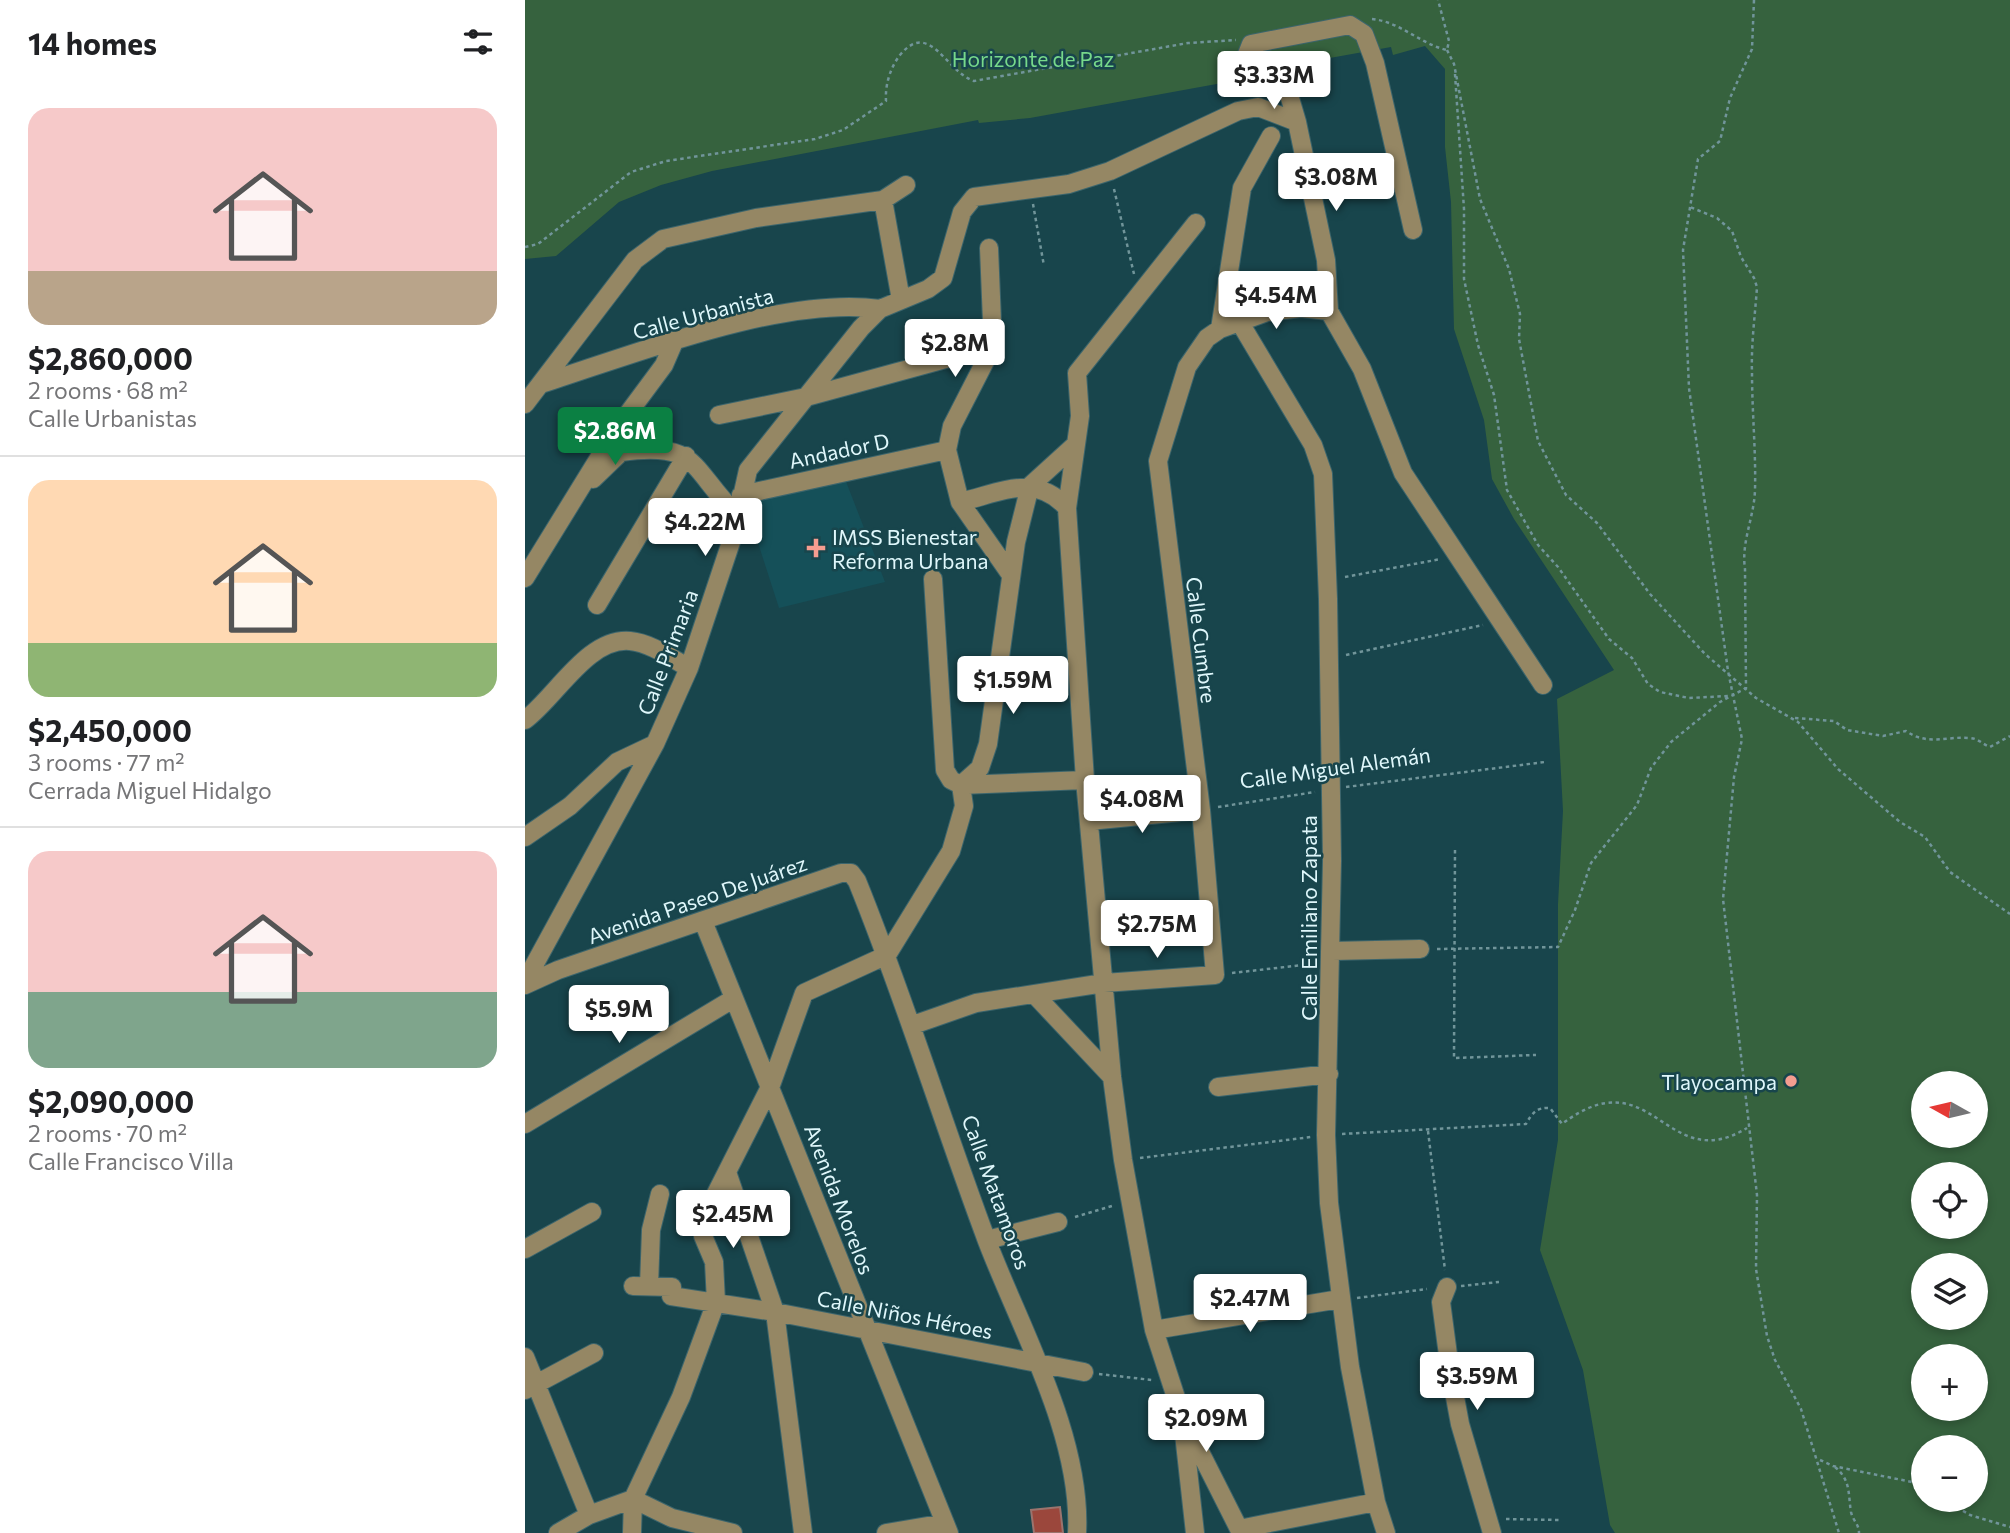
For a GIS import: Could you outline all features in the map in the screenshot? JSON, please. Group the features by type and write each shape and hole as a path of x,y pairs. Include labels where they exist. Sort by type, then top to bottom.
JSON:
{"street":[{"path":"1413,230 1375,63 1364,34 1350,25 1251,44 1247,54 1279,74 1297,122 1326,260 1329,311 1361,369 1403,473 1543,685"},
{"path":"1031,191 1069,184 1110,170 1238,111 1258,107 1297,122"},
{"path":"1220,329 1242,188 1271,136"},
{"path":"525,404 635,260 663,239 756,218 883,200 906,185"},
{"name":"Calle Primaria","path":"529,976 655,744 689,668 734,533 741,495 755,460 861,328 880,309 928,289 943,278 962,212 974,197 1031,191"},
{"path":"883,200 901,300"},
{"path":"1195,1533 1182,1416 1154,1330 1123,1160 1112,1077 1085,780 1067,508 1080,416 1077,373 1196,223"},
{"path":"989,248 993,346 952,426 947,450 960,502 1011,575"},
{"name":"Calle Urbanista","path":"541,384 746,321 852,305 880,309"},
{"name":"Calle Cumbre","path":"1215,975 1158,461 1187,367 1207,338 1220,329 1267,312 1301,308 1329,311"},
{"name":"Calle Emiliano Zapata","path":"1239,321 1319,458 1323,474 1328,580 1331,789 1332,956 1326,1135 1329,1203 1340,1300 1375,1502 1385,1533"},
{"path":"525,578 578,488 664,365 674,342"},
{"path":"719,415 806,397 993,346"},
{"path":"960,502 1030,486 1074,446"},
{"path":"578,488 621,452 662,450 686,456 736,514"},
{"name":"Andador D","path":"741,495 947,450"},
{"path":"597,605 686,456"},
{"path":"1030,486 1050,492 1067,508"},
{"path":"961,785 980,768 989,744 1011,575 1019,527 1030,486"},
{"path":"933,579 945,770 951,780 961,785 1085,780"},
{"path":"525,720 596,649 612,642 631,641 654,648 689,668"},
{"path":"525,837 570,806 617,762 655,744"},
{"path":"632,1533 633,1499 681,1397 716,1302 714,1262 701,1229 703,1219 728,1175 771,1085 804,993 887,955 951,851 964,806 961,785"},
{"path":"1089,821 1196,811"},
{"name":"Avenida Paseo De Juárez","path":"529,976 558,970 841,873 851,873"},
{"name":"Calle Matamoros","path":"851,873 857,881 887,955 987,1240 1037,1362 1070,1457 1077,1493 1077,1533"},
{"name":"Avenida Morelos","path":"703,920 947,1528"},
{"path":"1332,956 1420,949"},
{"path":"913,1025 976,1003 1104,983 1215,975"},
{"path":"1034,994 1112,1077"},
{"path":"525,1124 733,999"},
{"path":"1218,1087 1329,1074"},
{"path":"728,1175 775,1312 803,1533"},
{"name":"Calle Niños Héroes","path":"660,1194 641,1286 672,1287 671,1296 775,1312 1084,1372"},
{"path":"525,1249 592,1212"},
{"path":"987,1240 1058,1222"},
{"path":"1447,1287 1441,1302 1450,1370 1460,1424 1490,1527"},
{"path":"1154,1330 1340,1300"},
{"path":"531,1387 594,1353"},
{"path":"525,1357 531,1387 589,1515"},
{"path":"1182,1416 1240,1531 1375,1502"},
{"path":"558,1533 589,1515 633,1499"},
{"path":"633,1499 672,1525 733,1533"},
{"path":"886,1533 947,1528"}],"path":[{"path":"1437,0 1449,41 1447,50 1454,64 1480,199 1509,269 1520,314 1519,339 1538,441 1566,495 1597,523 1650,594 1729,676 1762,703 1792,718 1818,743 1838,769 1900,822 1925,837 1950,872 2010,914"},
{"path":"1754,0 1752,49 1730,99 1720,141 1698,159 1683,250 1689,388 1729,676 1742,739 1734,777 1723,899 1735,985 1757,1195 1756,1269 1767,1336 1775,1360 1801,1409 1819,1459 1839,1533"},
{"path":"1350,25 1365,18 1380,20 1447,50"},
{"path":"525,247 538,244 631,173 666,161 815,139 843,130 886,101 885,87 897,59 911,44 918,41 933,46 953,69 974,81 1188,43 1225,40 1251,44"},
{"path":"1454,64 1464,209 1464,279 1478,345 1494,395 1507,490 1538,545 1558,567 1609,639 1632,658 1648,684 1660,692 1689,698 1733,696"},
{"path":"1110,170 1139,294"},
{"path":"1031,191 1044,266"},
{"path":"1690,207 1717,218 1732,231 1741,257 1757,287 1752,375 1757,455 1755,494 1752,520 1742,551 1745,569 1746,688"},
{"path":"1328,580 1456,556"},
{"path":"1329,658 1501,622"},
{"path":"1420,949 1543,945 1551,949 1558,947 1575,910 1591,863 1637,805 1651,768 1671,742 1720,702 1746,688"},
{"path":"1792,718 1834,721 1847,730 1883,736 1906,731 1919,739 1948,741 1971,738 1990,747 2010,736"},
{"name":"Calle Miguel Alemán","path":"1196,811 1331,789 1545,762"},
{"path":"1455,850 1454,1058 1536,1055"},
{"path":"1215,975 1332,956"},
{"path":"1123,1160 1326,1135 1526,1124 1532,1113 1541,1108 1550,1108 1562,1124 1577,1113 1608,1101 1637,1105 1656,1120 1686,1136 1711,1142 1732,1137 1748,1127"},
{"path":"1428,1131 1447,1287"},
{"path":"1058,1222 1130,1200"},
{"path":"1340,1300 1500,1282"},
{"path":"1084,1372 1173,1382"},
{"path":"1819,1459 1845,1475 1851,1512 1859,1525 1859,1533"},
{"path":"1833,1466 1911,1482"},
{"path":"1964,1512 2010,1527"},
{"path":"1490,1527 1518,1517 1560,1520"}],"shaded area":[{"name":"IMSS Bienestar Reforma Urbana","path":"845,479 885,582 779,608 749,515 763,494"}],"green space":[{"name":"Horizonte de Paz","path":"525,0 2010,0 2010,1533 1615,1533 1610,1525 1583,1370 1540,1250 1558,1140 1558,904 1563,811 1557,699 1614,670 1514,519 1492,479 1484,420 1454,329 1451,202 1445,147 1445,69 1425,46 1393,55 1391,47 1240,74 1244,79 1030,118 979,123 978,120 712,171 661,185 619,202 556,256 525,259"}],"building":[{"path":"1060,1507 1063,1533 1034,1533 1031,1510"}],"place":[{"name":"IMSS Bienestar Reforma Urbana","path":"816,548"},
{"name":"Tlayocampa","path":"1791,1081"}]}
